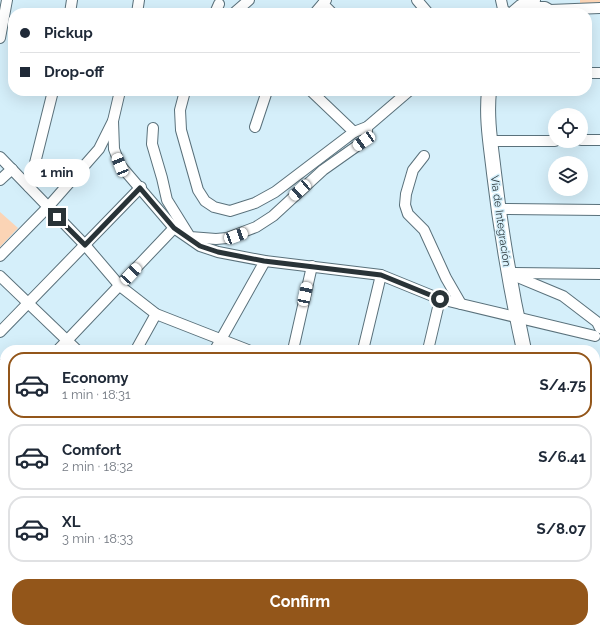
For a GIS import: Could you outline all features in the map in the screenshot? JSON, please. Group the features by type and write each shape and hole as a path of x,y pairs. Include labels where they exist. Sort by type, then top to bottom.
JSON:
{"main road":[{"name":"Vía de Integración","path":"489,96 488,121 498,209 508,273 523,345"}],"street":[{"path":"0,38 7,0"},
{"path":"240,8 249,0"},
{"path":"417,0 424,8"},
{"path":"511,8 547,8"},
{"path":"29,187 52,96"},
{"path":"0,256 48,207 99,149 112,121 119,96"},
{"path":"184,96 180,110 181,130 198,190 205,201 214,207 230,211 262,199 275,192 354,132 367,127 403,96"},
{"path":"254,127 265,96"},
{"path":"316,96 354,132"},
{"path":"112,121 114,149 120,165 174,228 190,237 200,246 218,252 264,261 381,275 440,299 517,318 598,332 597,322 563,296 508,273"},
{"path":"190,237 216,239 227,238 256,227 273,216 323,170 364,141 367,135 367,127"},
{"path":"153,128 152,144 167,200 190,237"},
{"path":"588,140 600,140"},
{"path":"490,142 548,141"},
{"path":"424,156 413,170 406,194 405,205 408,214 424,230 446,278 461,304"},
{"path":"0,157 85,245 120,286 156,314 236,345"},
{"path":"0,180 12,169"},
{"path":"0,332 140,188"},
{"path":"498,209 600,210"},
{"path":"62,345 174,228"},
{"path":"218,345 264,261"},
{"path":"294,345 312,266"},
{"path":"508,273 600,274"},
{"path":"364,345 381,275"},
{"path":"0,276 71,345"},
{"path":"429,345 440,299"},
{"path":"139,345 156,314"}],"shaded area":[{"path":"580,0 600,0 600,5 580,6"},
{"path":"0,212 18,228 0,247"}],"route":[{"path":"57,217 85,245 140,188 174,228 190,237 200,246 218,252 264,261 345,269 381,275 440,299"}]}
